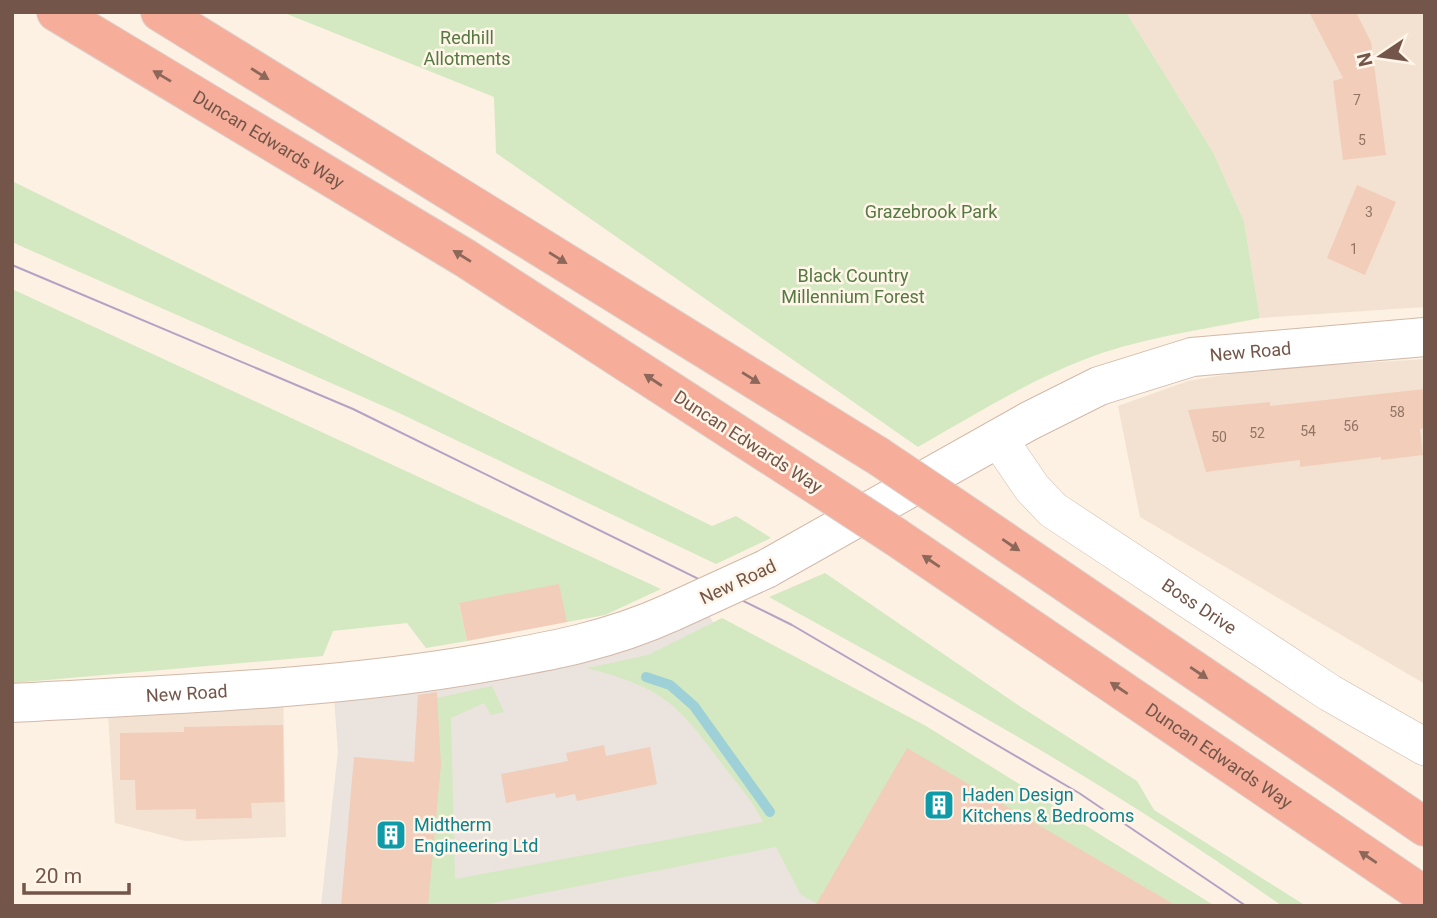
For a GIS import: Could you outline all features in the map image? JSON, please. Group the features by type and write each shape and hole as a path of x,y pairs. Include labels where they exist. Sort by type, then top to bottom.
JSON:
{"highway":[{"name":"Duncan Edwards Way","path":"55,12 465,258 896,537 1425,896"},
{"path":"160,12 878,456 1425,827"}],"street":[{"name":"New Road","path":"12,704 397,676 556,650 624,633 766,569 998,438 1099,386 1192,357 1425,337"},
{"name":"Boss Drive","path":"998,438 1032,488 1053,510 1330,693 1425,747"}],"shaded area":[{"path":"1126,12 1425,12 1425,307 1260,318 1244,221 1213,152"},
{"path":"1425,359 1425,684 1140,517 1118,406 1188,381 1254,370"},
{"path":"699,600 713,622 907,748 1177,906 321,906 338,752 333,683"},
{"path":"283,686 286,837 185,841 115,823 107,698"}],"green space":[{"name":"Grazebrook Park","path":"282,12 1126,12 1213,152 1244,221 1260,318 1148,340 1104,352 1020,389 918,447 496,153 494,97"},
{"path":"12,181 712,526 736,516 771,538 716,564 399,413 12,242"},
{"path":"12,289 661,589 605,615 567,622 459,604 467,641 426,648 407,623 333,631 323,656 12,683"},
{"path":"825,573 1021,707 1137,781 1154,810 1306,906 1282,906 1158,822 1030,744 769,597"},
{"path":"722,618 926,726 1215,906 1177,906 907,749 822,906 801,895 776,847 478,906 428,906 436,698 492,686 504,712 491,715 484,703 451,718 455,879 763,822 751,801 682,714 653,692 587,668 648,655"}],"building":[{"path":"1309,12 1356,12 1371,42 1386,155 1343,160 1333,81 1343,78"},
{"path":"1357,185 1396,202 1365,275 1327,258"},
{"path":"1425,389 1425,428 1420,429 1423,455 1381,460 1381,457 1300,467 1300,460 1206,472 1188,410 1270,402 1270,406"},
{"path":"559,584 567,622 467,641 459,603"},
{"name":"Midtherm Engineering Ltd","path":"437,692 441,765 428,906 341,906 354,757 414,762 418,695"},
{"path":"283,725 284,802 251,803 252,818 196,819 196,809 136,810 135,780 120,780 120,733 184,732 184,727"},
{"name":"Midtherm Engineering Ltd","path":"604,745 606,756 650,747 657,784 577,801 575,794 556,798 555,793 506,803 501,774 568,761 566,753"},
{"name":"Haden Design Kitchens & Bedrooms","path":"907,748 1177,906 815,906"}],"waterway":[{"path":"646,677 670,685 694,706 770,812"}],"tram line":[{"path":"12,265 353,409 792,625 1079,793 1246,906"}],"place":[{"name":"Haden Design Kitchens & Bedrooms","path":"939,805"},
{"name":"Midtherm Engineering Ltd","path":"391,835"}],"park label":[{"name":"Redhill Allotments","path":"467,48"},
{"name":"Black Country Millennium Forest","path":"853,286"}]}
